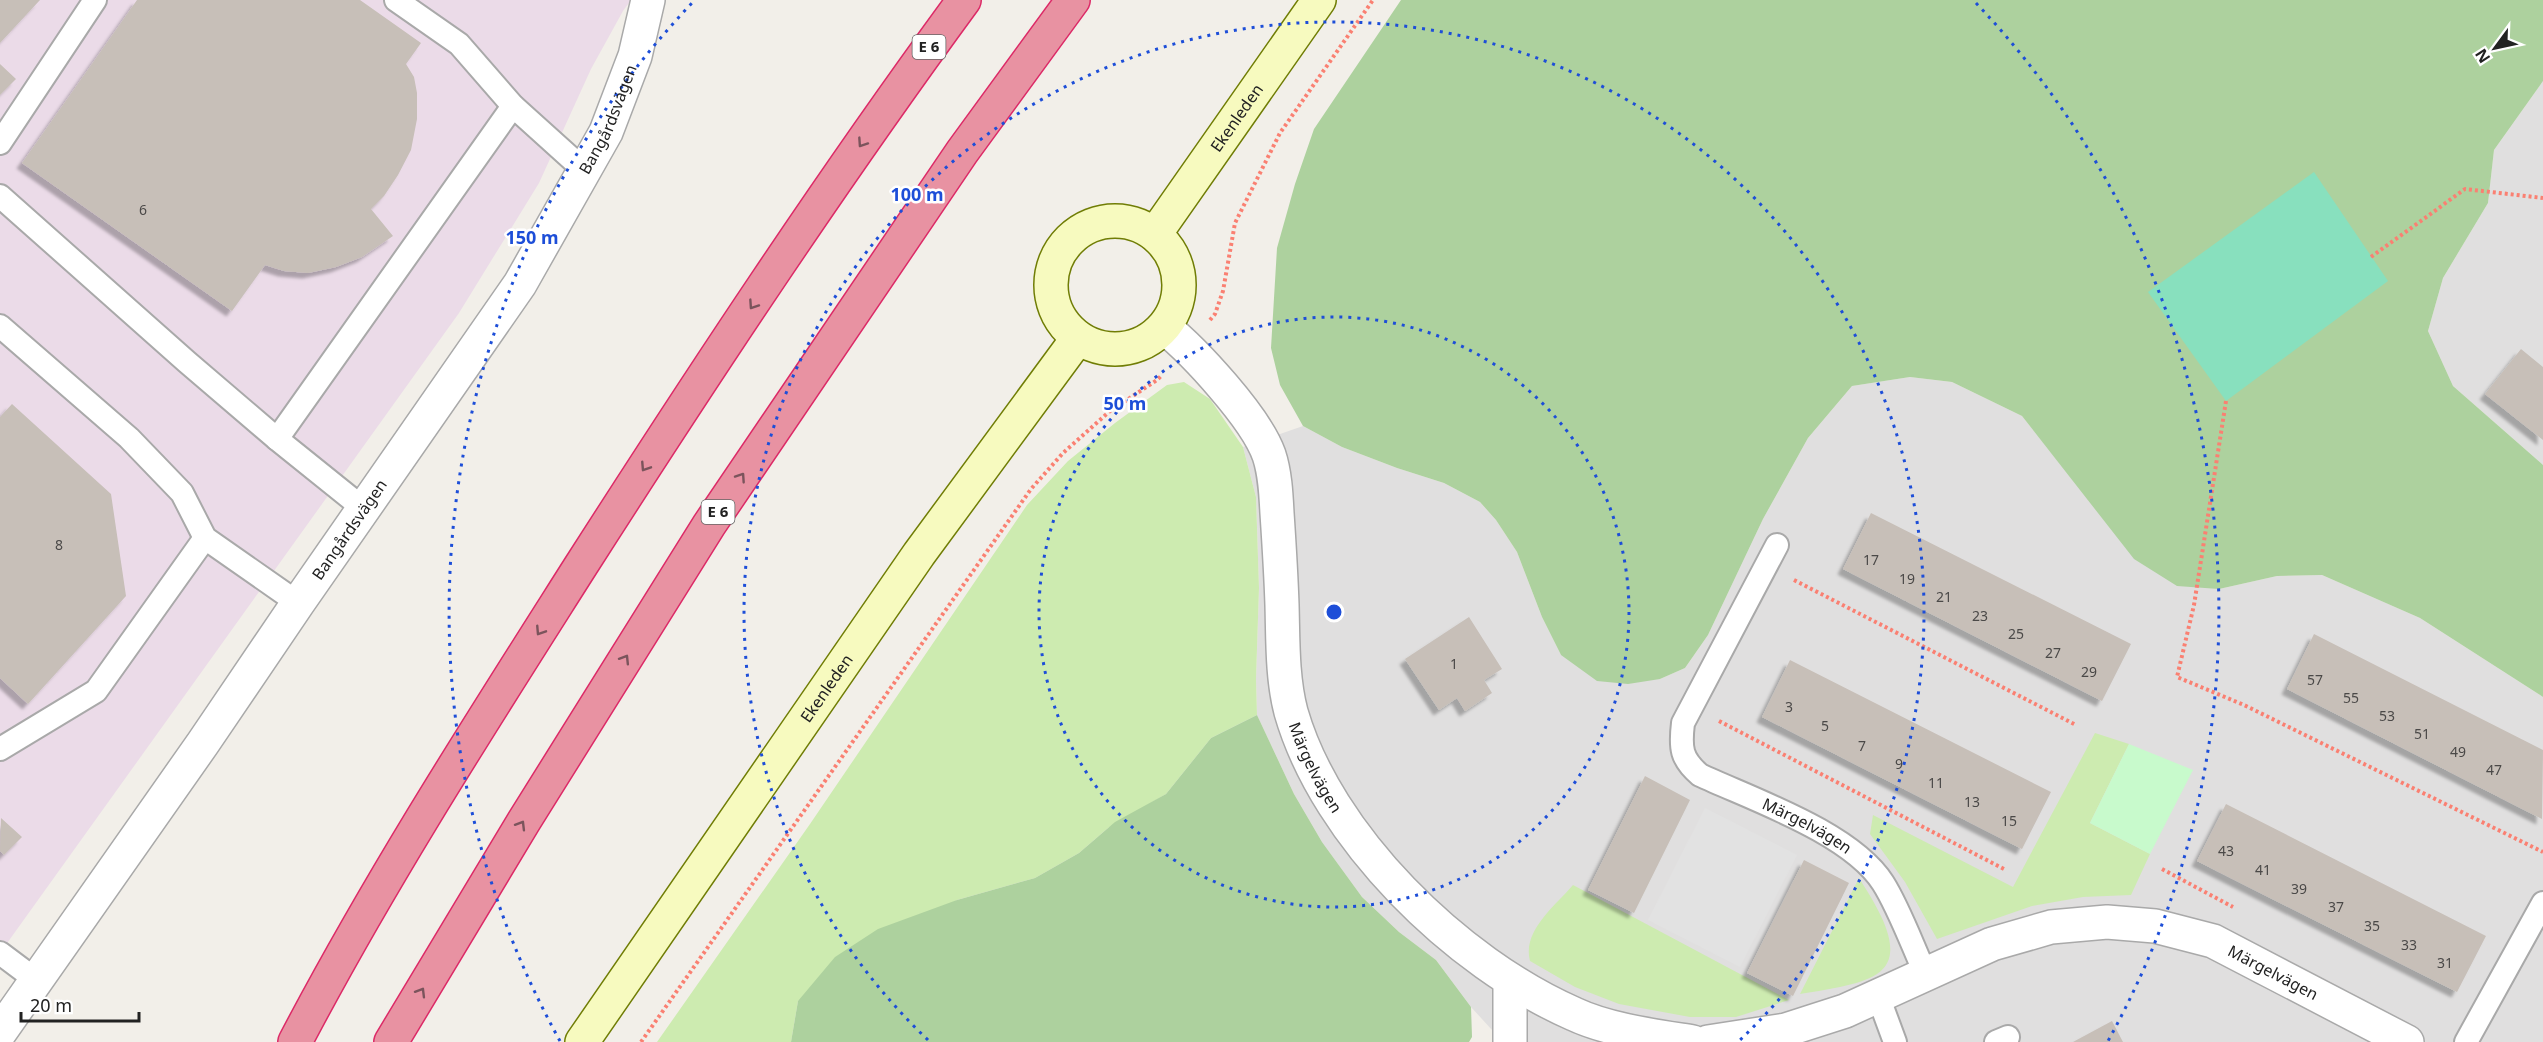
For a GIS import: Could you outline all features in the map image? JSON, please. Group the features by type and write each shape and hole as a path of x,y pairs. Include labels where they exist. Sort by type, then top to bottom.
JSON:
{"highway":[{"name":"E 6","path":"295,1042 329,978 445,779 645,467 895,95 964,0"},
{"name":"E 6","path":"391,1042 524,821 709,525 962,152 1073,0"},
{"name":"E 6","path":"286,1042 329,978"}],"street":[{"name":"Bangårdsvägen","path":"0,1032 520,284 606,132 635,56 648,0"},
{"name":"Ekenleden","path":"1155,234 1319,0"},
{"path":"1117,221 1137,224 1155,234 1169,249 1178,268 1180,290 1175,309 1175,337 1150,340 1132,347 1114,350 1095,346 1078,338 1063,323 1054,305 1051,285 1054,264 1064,246 1078,232 1097,224 1117,221"},
{"name":"Märgelvägen","path":"1175,337 1251,421 1269,454 1275,486 1280,558 1283,662 1291,711 1328,798 1362,844 1409,897 1441,928 1510,981 1576,1015 1619,1027 1693,1042"},
{"name":"Ekenleden","path":"582,1042 919,554 1078,338"},
{"name":"Märgelvägen","path":"1708,1042 1786,1030 1845,1011 1992,944 2051,927 2108,922 2155,926 2212,941 2407,1042"},
{"path":"1510,981 1510,1042"}],"lane":[{"path":"0,143 95,0"},
{"path":"396,0 459,44 513,106 584,170"},
{"path":"277,439 513,106"},
{"path":"0,196 277,439 364,509"},
{"path":"0,326 129,438 182,493 206,538 298,603"},
{"path":"0,749 96,691 206,538"},
{"name":"Märgelvägen","path":"1777,544 1683,723 1680,744 1688,764 1700,775 1830,837 1847,846 1865,861 1884,884 1926,975"},
{"path":"2466,1042 2543,903"},
{"path":"0,953 36,980"},
{"path":"1878,996 1895,1042"}],"path":[{"path":"641,1042 1031,489 1063,453 1110,411 1157,380 1175,337 1215,314 1223,291 1235,223 1280,133 1373,0"},
{"path":"2371,257 2465,189 2543,198"},
{"path":"2226,401 2194,606 2177,677 2244,705 2543,852"},
{"path":"1766,566 2076,725"},
{"path":"1692,706 2004,869"}],"shaded area":[{"path":"0,0 631,0 591,69 539,183 459,313 0,953"},
{"path":"2543,81 2543,465 2453,386 2428,331 2443,278 2488,203 2494,150"},
{"path":"1910,377 1952,382 2022,416 2077,485 2219,589 2277,576 2322,575 2420,618 2543,697 2543,1042 1503,1042 1471,1007 1436,960 1399,932 1362,897 1322,842 1294,794 1257,715 1259,588 1256,497 1243,447 1303,426 1342,447 1444,483 1480,502 1496,520 1517,552 1542,617 1561,655 1660,679 1685,668 1708,635 1763,519 1808,438 1852,386"},
{"path":"1705,808 1797,855 1740,967 1648,920"}],"green space":[{"path":"1401,0 2543,0 2543,81 2494,150 2488,203 2443,278 2428,331 2453,386 2543,465 2543,697 2420,618 2322,575 2277,576 2219,589 2177,586 2134,559 2022,416 1952,382 1910,377 1852,386 1808,438 1763,519 1708,635 1685,668 1660,679 1628,684 1597,681 1561,655 1542,617 1517,552 1496,520 1480,502 1444,483 1342,447 1303,426 1280,385 1271,348 1277,248 1295,184 1314,129"},
{"path":"2314,172 2388,281 2226,401 2148,292"},
{"path":"1184,382 1210,399 1243,447 1256,497 1259,588 1257,715 1211,738 1166,794 1108,828 1079,853 1035,878 957,900 798,1001 791,1042 657,1042 810,824 1027,505 1068,461 1115,423 1167,385"},
{"path":"1257,715 1294,794 1322,842 1362,897 1399,932 1436,960 1471,1007 1472,1037 1469,1042 791,1042 798,1001 835,957 878,929 957,900 1035,878 1079,853 1115,822 1166,794 1211,738"},
{"path":"2095,733 2129,744 2090,823 2150,854 2131,895 2083,897 2032,906 1937,939 1905,882 1870,834 1873,815 2013,887"},
{"path":"2129,744 2193,770 2150,854 2090,823"},
{"path":"1859,878 1886,927 1890,953 1886,965 1877,974 1860,982 1800,994"},
{"path":"1573,885 1789,1000 1736,1017 1690,1017 1619,1004 1575,987 1530,961 1529,950 1535,929 1549,910"}],"building":[{"path":"0,0 40,0 0,43"},
{"path":"137,0 360,0 421,43 406,64 414,77 417,93 417,119 411,150 384,196 371,209 393,236 362,257 336,267 308,273 284,271 265,265 232,311 22,163"},
{"path":"0,64 16,79 0,95"},
{"path":"2521,349 2543,367 2543,440 2485,394"},
{"path":"12,404 111,494 126,596 28,704 0,678 0,417"},
{"path":"1871,513 2131,644 2102,701 1843,569"},
{"path":"1469,617 1502,669 1484,680 1492,693 1465,711 1457,698 1439,710 1405,659"},
{"path":"2314,634 2543,750 2542,819 2287,689"},
{"path":"1790,660 2051,792 2022,849 1762,717"},
{"path":"1645,776 1690,800 1634,913 1588,890"},
{"path":"2226,804 2486,936 2457,992 2197,861"},
{"path":"1,818 22,837 4,855 0,851"},
{"path":"1804,860 1849,883 1793,996 1747,973"},
{"path":"2112,1021 2123,1042 2073,1042"}]}
